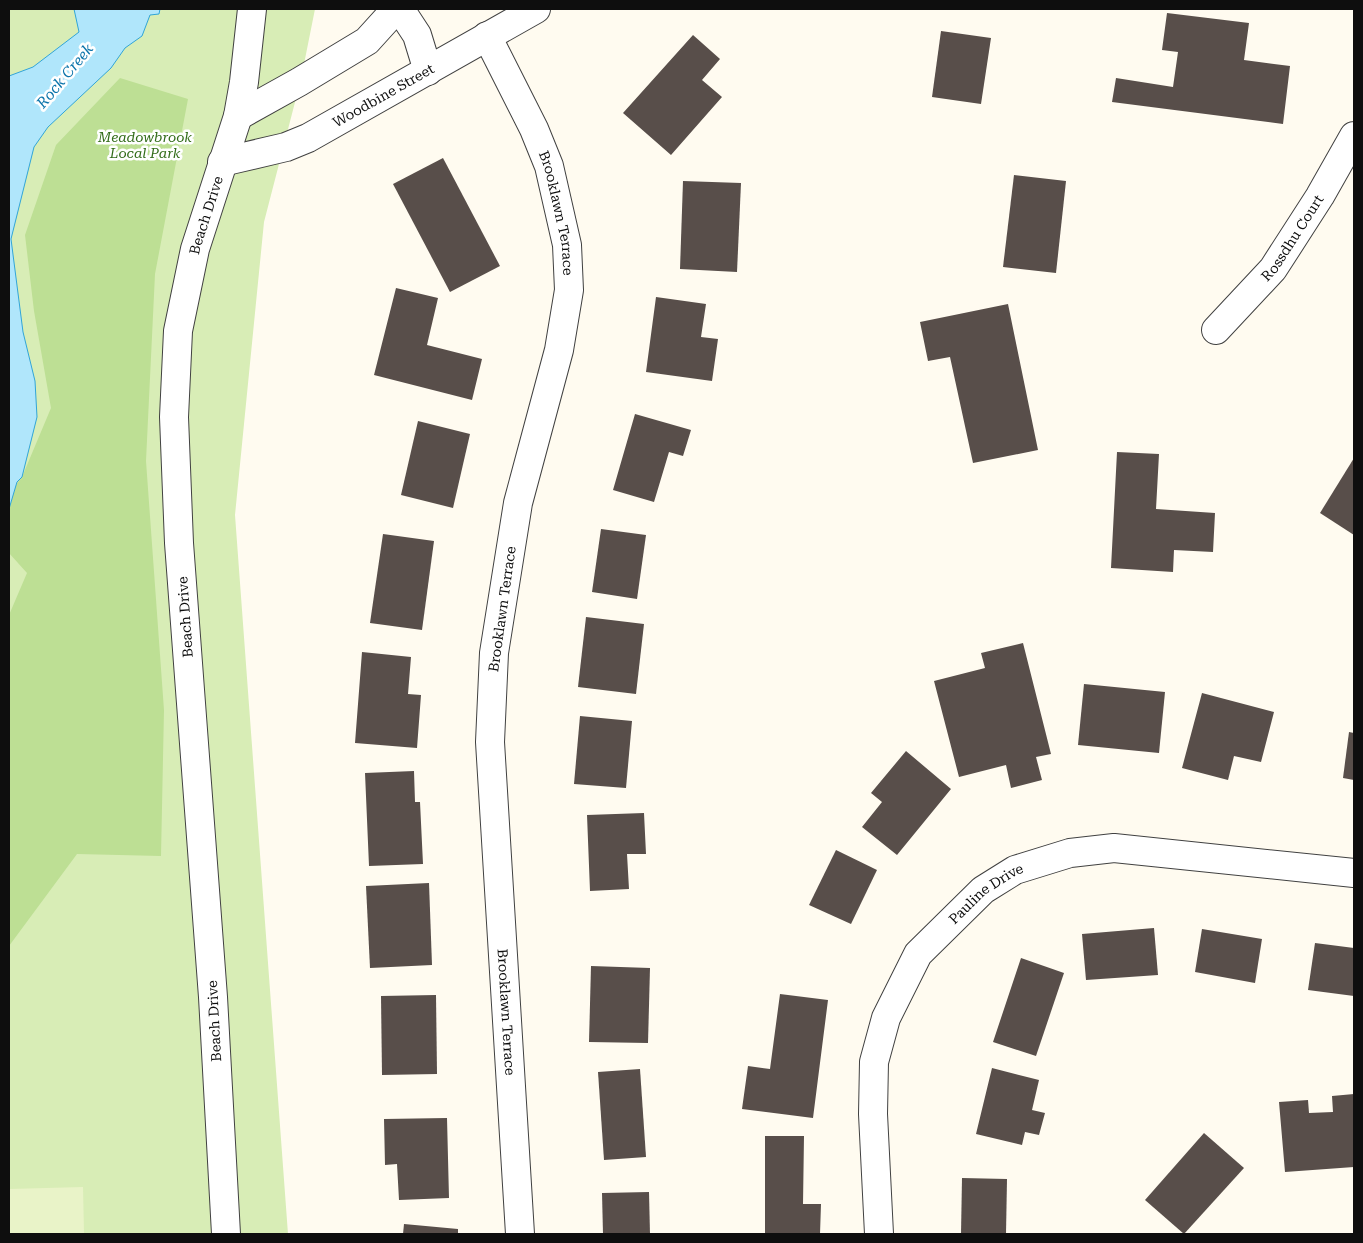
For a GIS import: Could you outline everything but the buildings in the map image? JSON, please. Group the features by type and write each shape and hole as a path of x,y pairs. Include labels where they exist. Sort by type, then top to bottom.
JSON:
{"street":[{"name":"Beach Drive","path":"226,1234 213,997 179,543 174,417 178,331 195,249 238,116 244,82 252,9"},
{"path":"238,116 299,82 367,40 396,9"},
{"path":"400,9 417,35 428,71"},
{"name":"Woodbine Street","path":"222,162 286,147 308,138 536,9"},
{"name":"Brooklawn Terrace","path":"487,36 534,129 549,166 567,245 569,290 560,350 518,502 494,653 490,742 520,1234"},
{"name":"Rossdhu Court","path":"1216,330 1273,269 1320,196 1354,136"},
{"name":"Pauline Drive","path":"879,1234 873,1114 874,1062 886,1018 918,954 983,890 1015,870 1070,853 1114,848 1354,872"}],"green space":[{"name":"Meadowbrook Local Park","path":"9,9 315,9 301,79 264,222 235,515 288,1234 9,1234"},
{"path":"120,78 188,99 155,274 146,461 164,710 161,856 77,854 9,946 9,615 27,573 9,553 9,513 13,493 22,477 51,408 34,311 25,235 56,145"},
{"path":"83,1187 84,1234 9,1234 9,1189"}],"water":[{"name":"Rock Creek","path":"74,9 160,9 159,14 150,15 142,36 125,48 111,68 48,127 34,147 11,239 23,332 35,381 37,417 22,477 17,482 9,509 9,76 33,67 79,32"}]}
